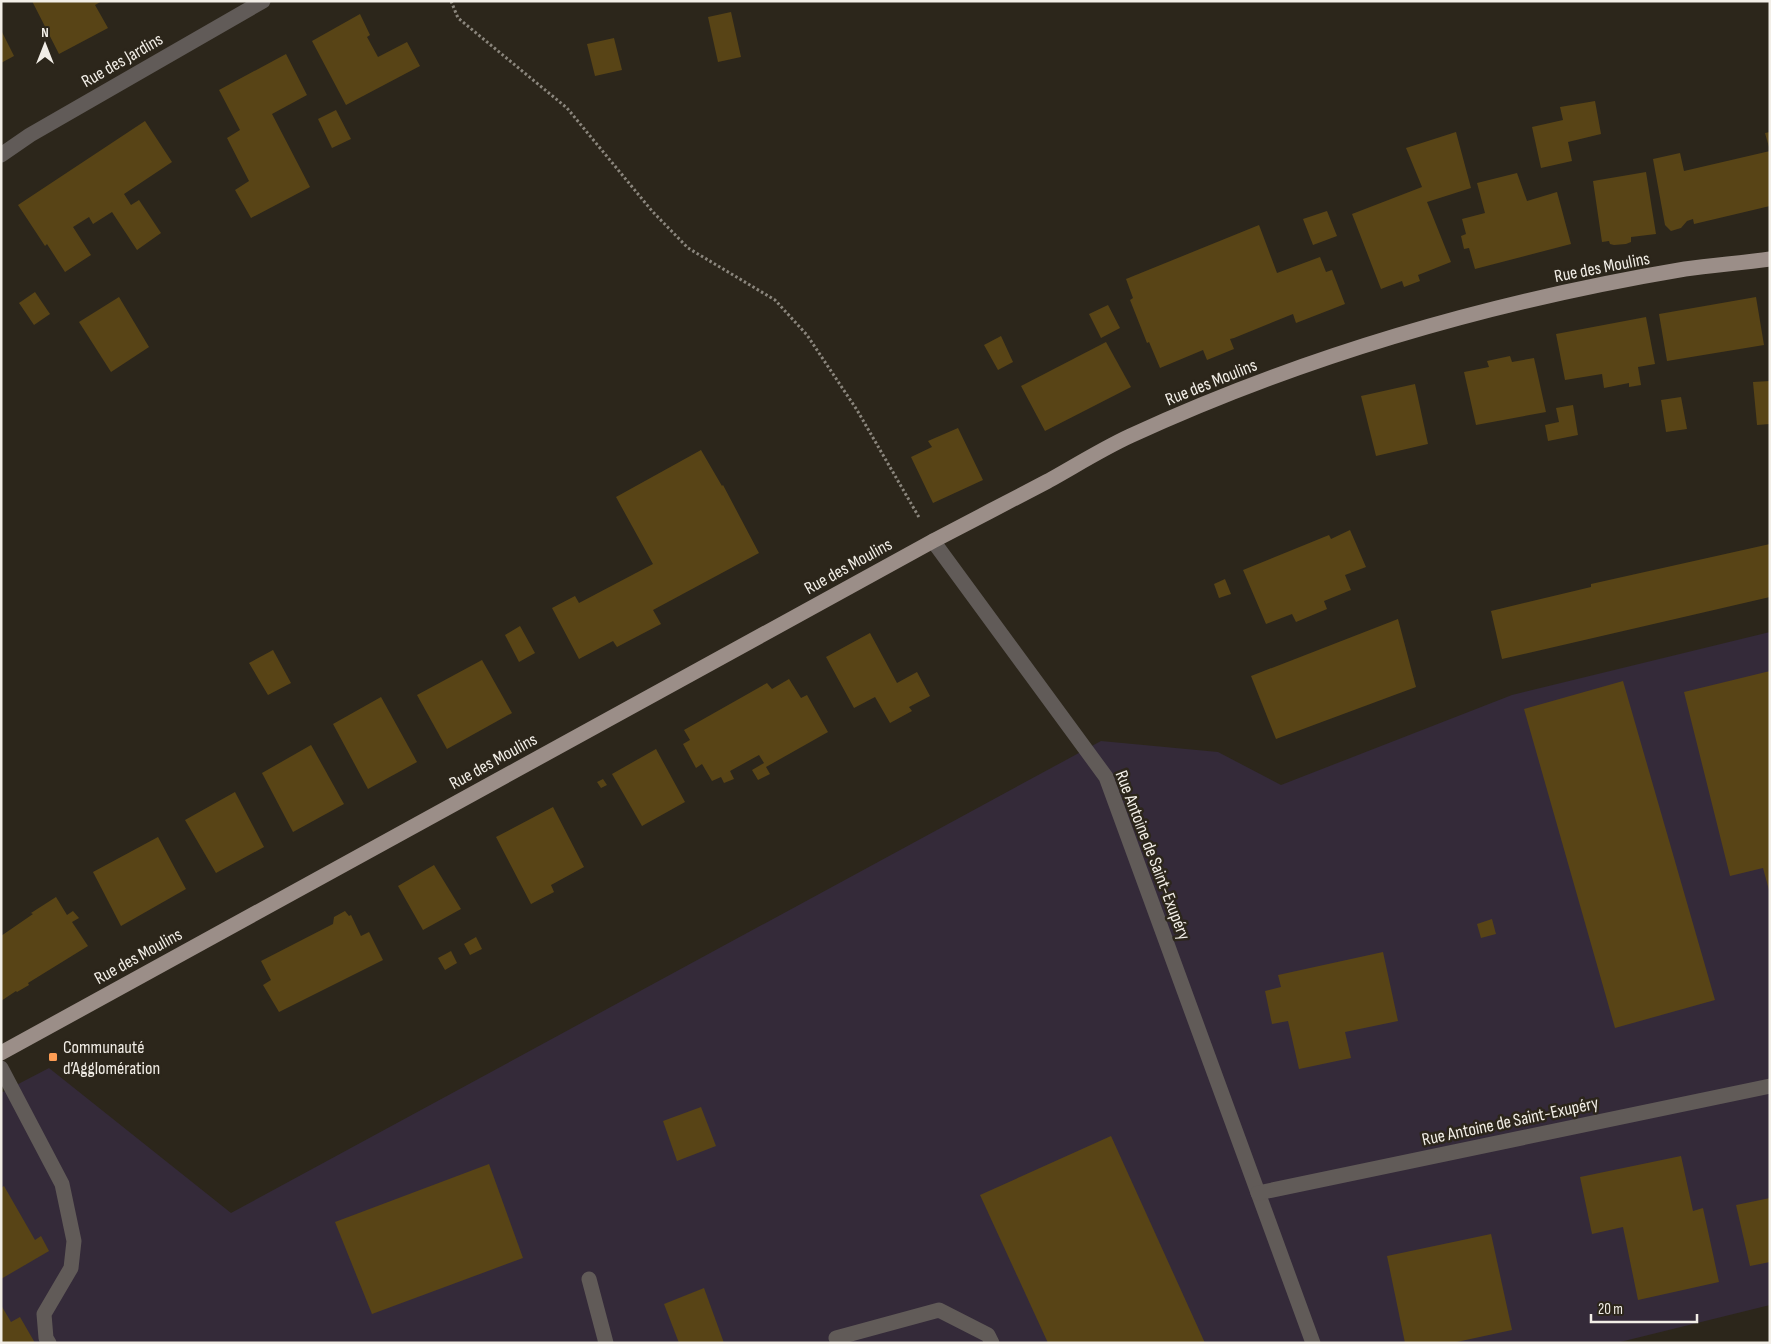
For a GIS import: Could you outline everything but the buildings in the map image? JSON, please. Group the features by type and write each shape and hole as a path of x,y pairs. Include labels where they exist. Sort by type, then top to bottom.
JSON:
{"main road":[{"name":"Rue des Moulins","path":"1,1053 933,540 1020,496 1128,437 1209,402 1301,367 1381,340 1494,308 1686,269 1770,259"}],"street":[{"name":"Rue des Jardins","path":"1,155 30,135 263,1"},
{"name":"Rue Antoine de Saint-Exupéry","path":"933,540 1106,777 1313,1343"},
{"path":"1,1068 62,1184 74,1241 71,1268 44,1314 46,1338 49,1343"},
{"name":"Rue Antoine de Saint-Exupéry","path":"1258,1193 1770,1086"},
{"path":"589,1279 606,1343"},
{"path":"836,1338 939,1310 988,1335 992,1343"}],"path":[{"path":"451,1 458,18 567,108 652,210 688,248 775,300 801,328 857,410 933,540"}],"shaded area":[{"path":"1770,632 1770,1305 1616,1343 1,1343 1,1093 49,1068 231,1213 1101,741 1218,752 1281,785 1512,695"}],"place":[{"name":"Communauté d’Agglomération","path":"53,1057"}]}
